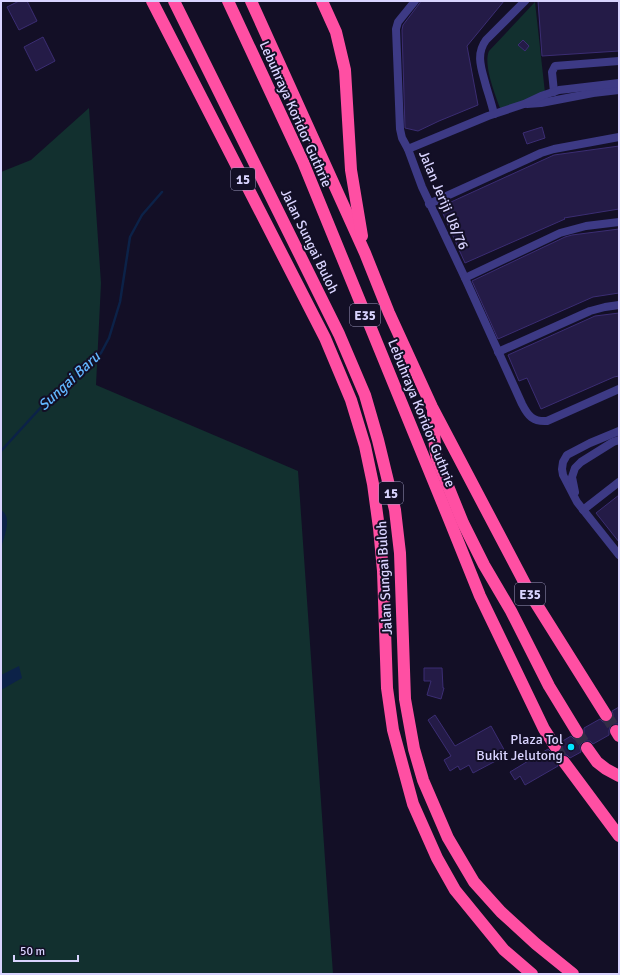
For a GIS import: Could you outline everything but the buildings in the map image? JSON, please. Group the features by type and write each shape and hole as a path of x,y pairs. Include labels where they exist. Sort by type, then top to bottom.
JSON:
{"highway":[{"name":"Jalan Sungai Buloh","path":"152,1 325,338 351,400 366,446 379,528 383,572 387,688 392,730 413,804 437,858 455,890 504,950 532,974"},
{"name":"Jalan Sungai Buloh","path":"174,1 339,334 365,395 378,440 395,510 400,553 405,699 414,749 423,780 448,838 474,882 501,912 536,944 573,974"},
{"name":"Lebuhraya Koridor Guthrie","path":"228,1 306,169 480,596 544,729 555,746"},
{"name":"Lebuhraya Koridor Guthrie","path":"251,1 365,253 389,312 432,407 532,598 606,715"},
{"path":"322,1 336,32 345,70 351,170 365,253"},
{"path":"432,407 437,459 463,523 484,565 511,611 549,686 577,732"},
{"path":"586,748 597,762 619,776"},
{"path":"564,762 619,836"}],"street":[{"path":"408,149 400,132 396,29 398,22 415,1"},
{"path":"494,114 480,66 480,52 486,40 525,1"},
{"path":"554,92 552,72 555,66 619,61"},
{"name":"Jalan Jeriji U8/76","path":"619,83 554,92 541,96 408,149 418,180 465,278 525,410 529,415 536,420 550,420 619,389"},
{"name":"Jalan Jeriji U8/76","path":"524,104 541,103 593,92 619,90"},
{"path":"429,204 541,153 554,149 619,137"},
{"path":"465,278 560,233 586,226 619,222"},
{"path":"498,352 590,311 605,306 619,305"},
{"path":"619,431 567,455 563,462 562,469 563,475 577,502 619,555"},
{"path":"577,502 572,477 575,468 581,462 613,442 619,440"},
{"path":"583,510 619,482"}],"green space":[{"path":"535,2 545,93 500,108 487,63 489,51"},
{"path":"89,108 101,283 96,385 298,471 333,974 1,974 1,172 31,160"}],"water":[{"path":"1,510 5,513 7,528 1,548"},
{"path":"19,666 22,678 1,690 1,675"}],"waterway":[{"name":"Sungai Baru","path":"1,451 54,392 88,368 101,353 109,338 120,302 130,237 142,215 162,192"}],"tunnel":[{"path":"606,715 616,731"},
{"path":"577,732 587,748"},
{"path":"555,746 564,762"}],"place":[{"name":"Plaza Tol Bukit Jelutong","path":"571,747"}]}
